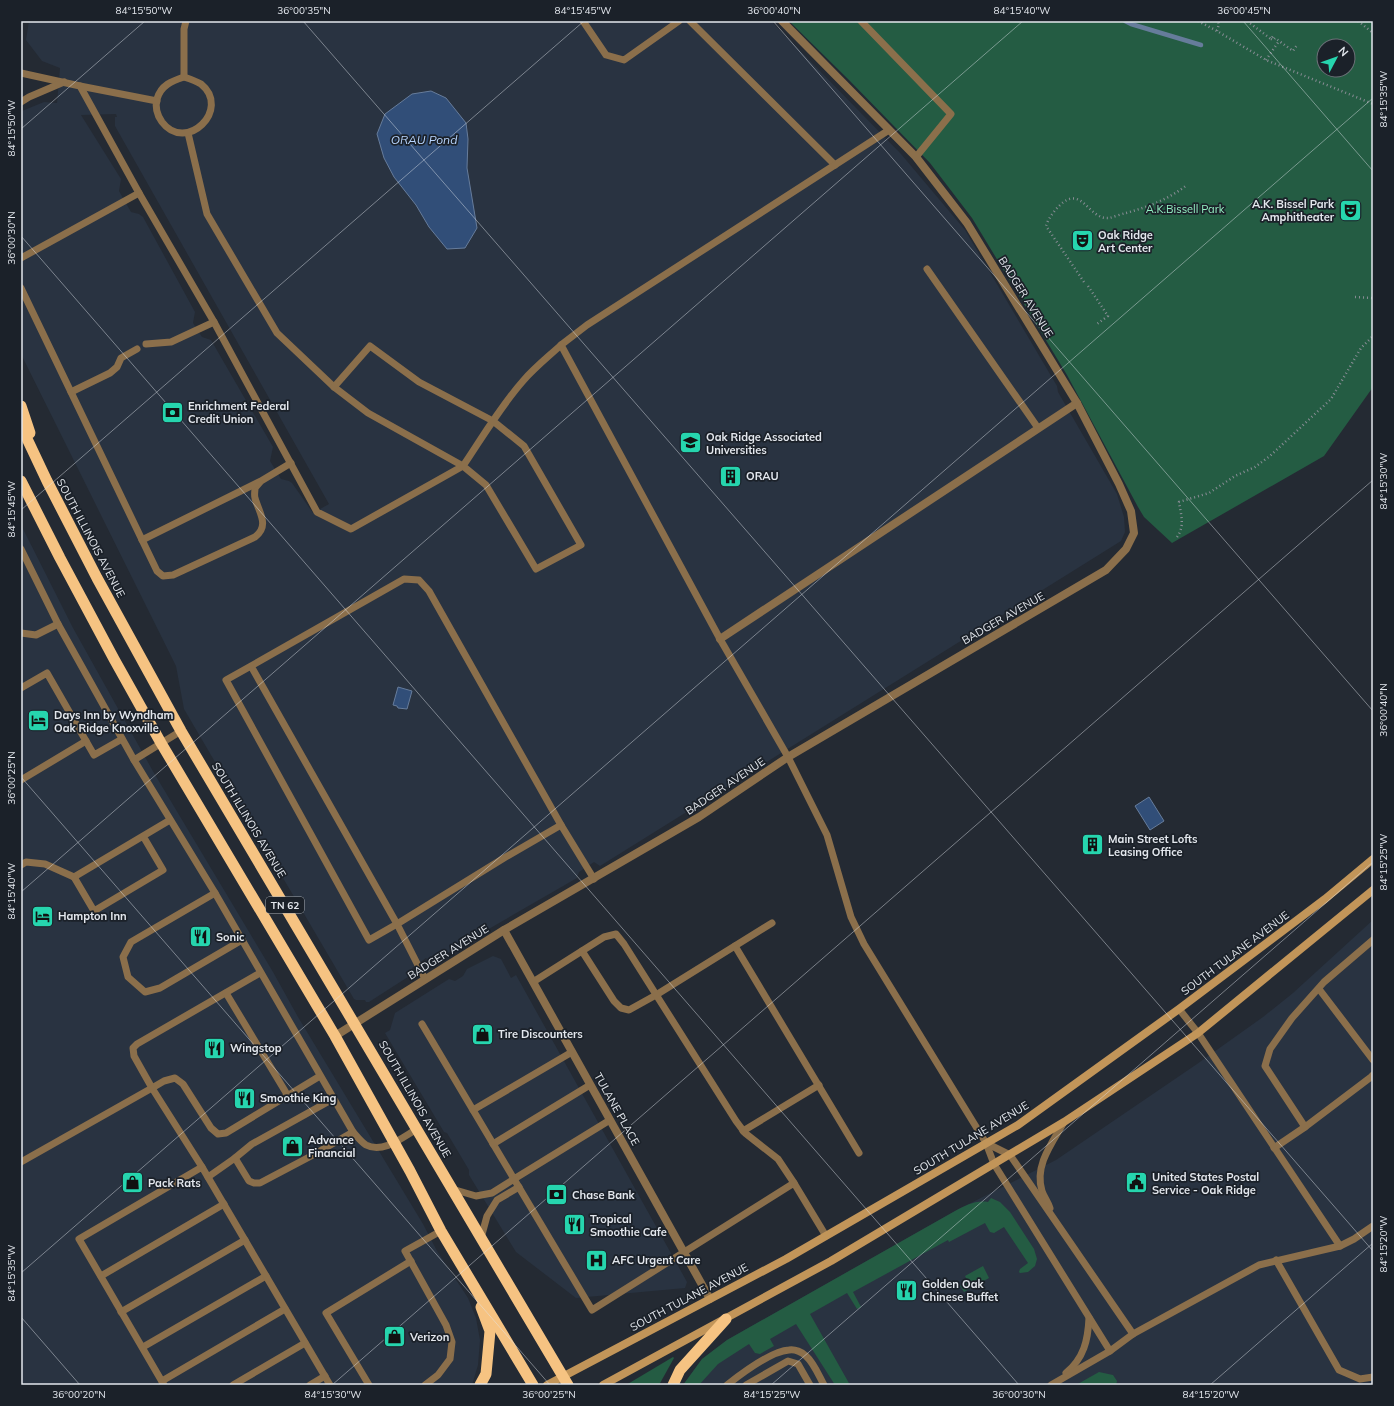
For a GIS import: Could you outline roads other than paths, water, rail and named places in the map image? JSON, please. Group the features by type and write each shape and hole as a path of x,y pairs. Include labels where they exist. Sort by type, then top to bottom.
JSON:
{"highway":[{"path":"21,406 47,481"},
{"name":"SOUTH ILLINOIS AVENUE","path":"21,426 47,481 97,578 181,731 355,1023 565,1381"},
{"name":"TN 62","path":"22,484 106,646 335,1036 394,1142 441,1231 533,1385"},
{"path":"465,1270 490,1331 486,1374 480,1385"},
{"path":"673,1385 680,1370 726,1319"}],"main road":[{"name":"SOUTH TULANE AVENUE","path":"547,1385 565,1381 710,1299 786,1259 1018,1125 1179,1010 1325,899 1373,859"},
{"path":"603,1385 831,1262 1064,1122 1198,1033 1373,890"}],"street":[{"name":"BADGER AVENUE","path":"335,1036 425,978 504,930 699,817 788,757 1106,570 1126,549 1134,532 1131,511 1119,484 1077,403 967,223 916,157 787,23"},
{"path":"720,639 1077,403"},
{"name":"TULANE PLACE","path":"504,930 710,1299"}],"lane":[{"path":"184,77 184,29 186,21"},
{"path":"582,21 606,55 624,60 679,21"},
{"path":"690,21 835,165"},
{"path":"861,21 952,114 916,157"},
{"path":"21,74 157,101"},
{"path":"184,77 201,85 207,91 211,109 206,121 196,130 188,133 171,130 164,125 158,114 157,101 159,93 164,87 170,82 184,77"},
{"path":"21,102 64,82"},
{"path":"80,86 139,193 214,322 317,512 351,529 463,466 508,398 523,380 561,345 587,325 889,130"},
{"path":"188,133 207,214 277,332 334,387 368,413 463,466 486,485 536,568 580,545 524,446 493,421 419,382 370,346 334,387"},
{"path":"21,258 139,193"},
{"path":"927,270 1038,428"},
{"path":"21,288 157,571 163,576 172,575 255,537 261,532 263,522 255,498 255,488 261,481"},
{"path":"146,344 171,342 214,322"},
{"path":"561,345 720,639 788,757 827,835 851,917 864,944 986,1143 994,1164 1110,1351"},
{"path":"71,392 110,372 117,367 121,358 137,349"},
{"path":"142,540 261,481 291,463"},
{"path":"21,549 58,624 122,739 215,893 353,1132 365,1145 376,1148 394,1142 417,1129"},
{"path":"561,825 369,940 226,680 404,579 419,580 430,591 561,825 594,879"},
{"path":"21,633 36,635 58,624"},
{"path":"251,666 397,924 425,978"},
{"path":"21,688 47,673 94,755 122,739"},
{"path":"134,760 181,731"},
{"path":"21,780 86,741"},
{"path":"74,877 170,820"},
{"path":"21,865 26,862 45,864 74,877 94,911 163,870 143,836"},
{"path":"215,893 131,942 123,957 128,977 146,992 160,988 242,940"},
{"path":"582,951 614,1001 621,1008 629,1010 656,995 772,923"},
{"path":"533,982 604,937 616,934 624,944 736,1121 743,1131 778,1159 826,1236"},
{"path":"1305,1127 1265,1066 1270,1049 1292,1018 1319,988 1373,940"},
{"path":"735,946 859,1153"},
{"path":"260,973 137,1044 133,1048 134,1056 152,1088 208,1177 330,1385"},
{"path":"1319,988 1373,1060"},
{"path":"226,992 288,1096"},
{"path":"1179,1010 1198,1033 1340,1246"},
{"path":"422,1024 592,1310 794,1183"},
{"path":"473,1110 572,1052"},
{"path":"1274,1148 1305,1127 1373,1075"},
{"path":"21,1162 164,1081 175,1078 183,1084 211,1128 218,1134 226,1133 320,1076"},
{"path":"493,1144 590,1085"},
{"path":"743,1131 819,1085"},
{"path":"208,1177 252,1144 333,1099"},
{"path":"452,1189 476,1196 492,1193 610,1120"},
{"path":"1062,1231 1042,1190 1040,1176 1041,1164 1046,1152 1064,1122"},
{"path":"235,1158 249,1181 260,1183 353,1132"},
{"path":"986,1143 1010,1155 1133,1334"},
{"path":"202,1167 79,1239 163,1383 285,1309"},
{"path":"481,1238 487,1216 497,1200 519,1186"},
{"path":"101,1276 224,1204"},
{"path":"1052,1384 1110,1351 1133,1334 1259,1265 1340,1246 1354,1239 1373,1226"},
{"path":"425,1385 438,1375 450,1358 452,1342 446,1325 406,1252 441,1231"},
{"path":"122,1312 245,1240"},
{"path":"1276,1260 1339,1370 1360,1379 1373,1377"},
{"path":"369,1385 326,1313 411,1261"},
{"path":"143,1347 266,1276"},
{"path":"1052,1384 1071,1369 1082,1354 1089,1336 1089,1318"},
{"path":"232,1385 305,1343"},
{"path":"727,1385 750,1368 780,1352 789,1350 802,1353 808,1357 824,1385"},
{"path":"746,1385 788,1361 796,1362 800,1366 810,1385"},
{"path":"310,1385 325,1376"}],"water":[{"name":"ORAU Pond","path":"431,91 446,98 466,123 468,139 467,168 477,228 465,248 447,249 429,227 416,205 394,177 384,158 377,134 385,114 412,94"},
{"path":"398,687 412,691 407,709 398,708 397,706 393,705"},
{"path":"1149,797 1164,821 1150,830 1135,806"}],"waterway":[{"path":"1125,21 1201,45"}],"place":[{"name":"A.K. Bissel Park Amphitheater","path":"1350,210"},
{"name":"Oak Ridge Art Center","path":"1082,241"},
{"name":"Enrichment Federal Credit Union","path":"172,412"},
{"name":"Oak Ridge Associated Universities","path":"691,443"},
{"name":"ORAU","path":"731,476"},
{"name":"Days Inn by Wyndham Oak Ridge Knoxville","path":"38,721"},
{"name":"Main Street Lofts Leasing Office","path":"1093,845"},
{"name":"Hampton Inn","path":"42,916"},
{"name":"Sonic","path":"201,937"},
{"name":"Tire Discounters","path":"482,1034"},
{"name":"Wingstop","path":"215,1048"},
{"name":"Smoothie King","path":"245,1098"},
{"name":"Advance Financial","path":"292,1146"},
{"name":"Pack Rats","path":"132,1183"},
{"name":"United States Postal Service - Oak Ridge","path":"1136,1183"},
{"name":"Chase Bank","path":"556,1195"},
{"name":"Tropical Smoothie Cafe","path":"575,1225"},
{"name":"AFC Urgent Care","path":"596,1260"},
{"name":"Golden Oak Chinese Buffet","path":"906,1290"},
{"name":"Verizon","path":"394,1337"}],"park label":[{"name":"A.K.Bissell Park","path":"1185,209"}]}
